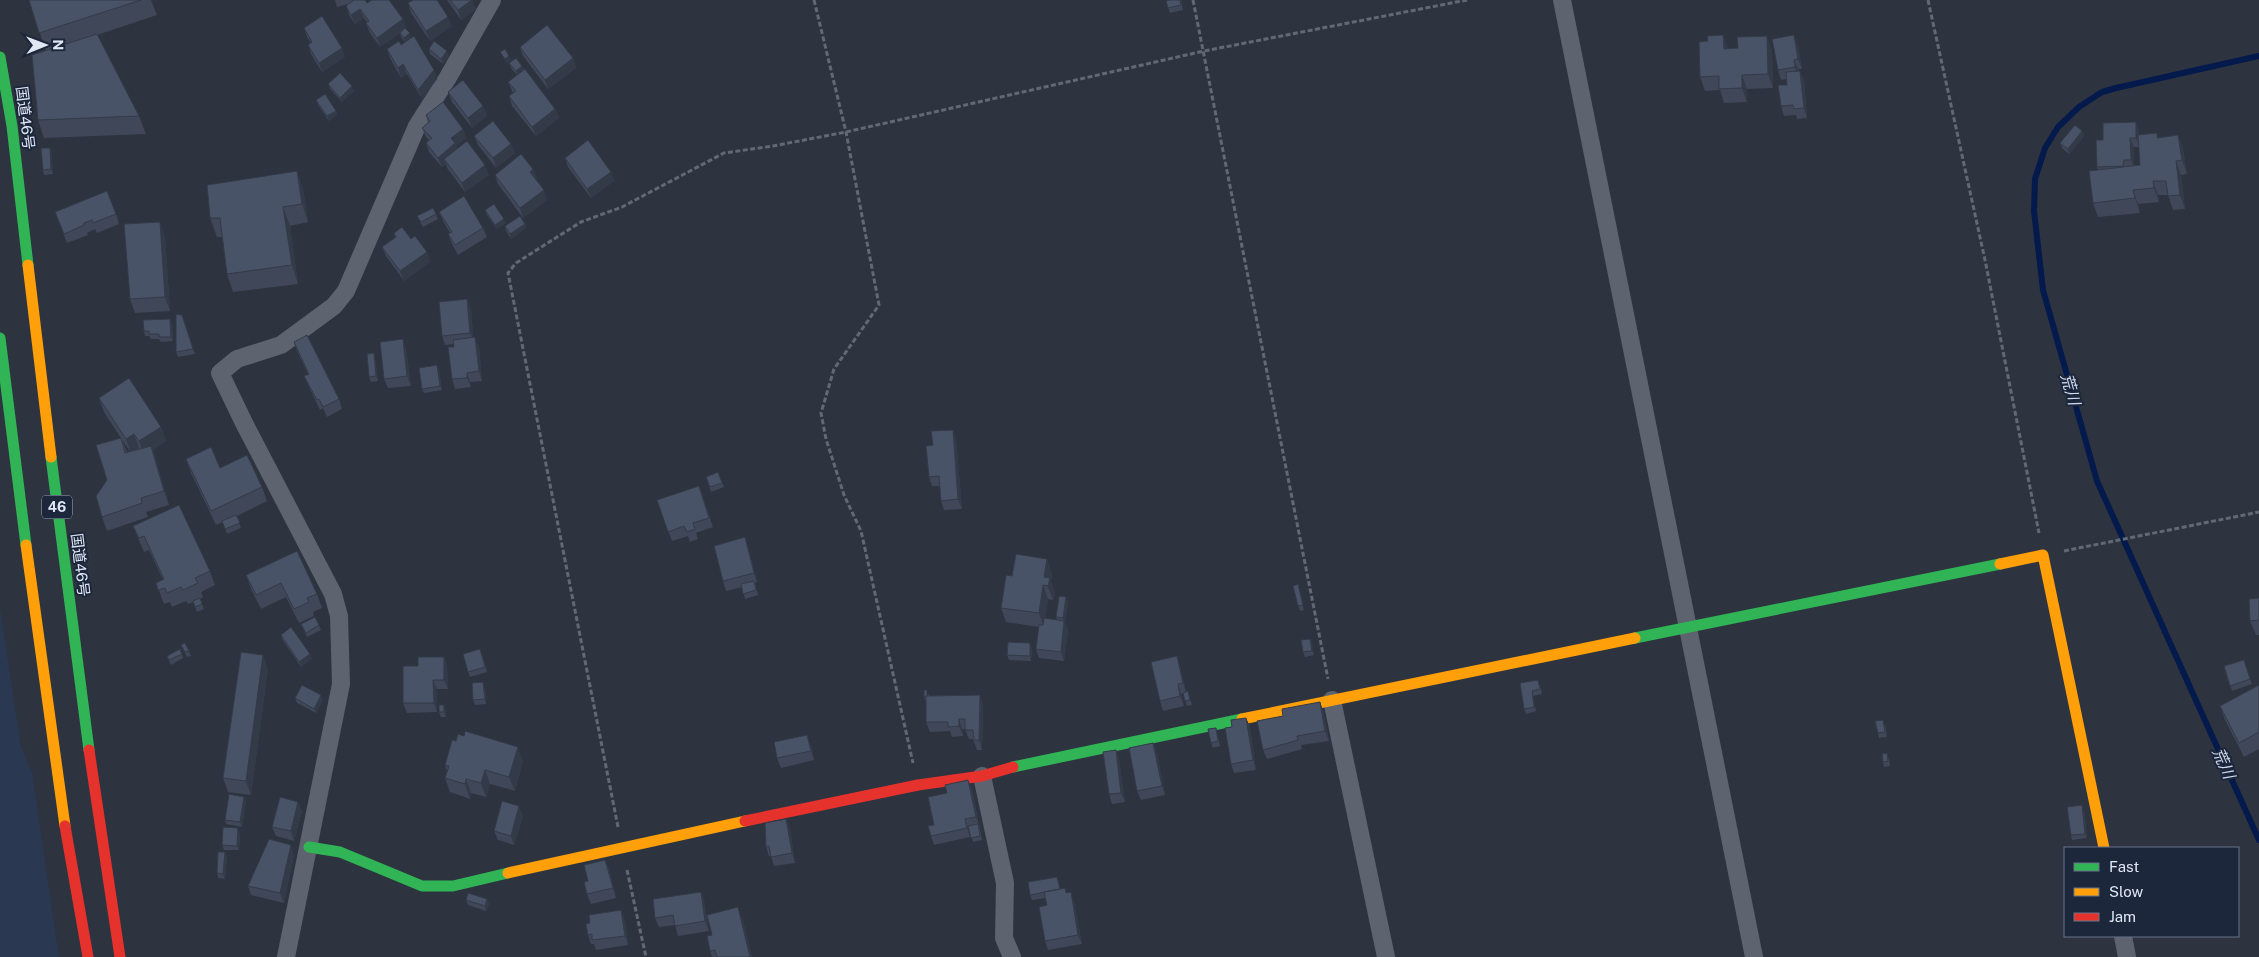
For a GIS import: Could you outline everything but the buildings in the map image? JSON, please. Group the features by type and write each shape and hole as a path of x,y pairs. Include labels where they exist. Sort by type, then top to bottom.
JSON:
{"main road":[{"name":"国道46号","path":"0,56 9,99 26,264 81,692 120,957"},
{"name":"46","path":"0,338 46,701 69,859 88,957"},
{"path":"309,847 340,852 422,886 454,886 623,847 918,784 982,776 1004,769 1332,700 2043,555 2104,847"}],"street":[{"path":"286,957 341,684 339,616 333,594 220,373 238,359 281,344 334,306 346,291 417,126 447,79 492,0"},
{"path":"1562,0 1754,957"},
{"path":"1332,700 1386,957"},
{"path":"982,776 1005,883 1004,938 1012,957"},
{"path":"2123,937 2127,957"}],"path":[{"path":"814,0 846,132 879,305 834,370 821,413 826,439 844,495 862,530 918,784"},
{"path":"1193,0 1332,700"},
{"path":"646,957 508,273 516,263 582,222 622,207 724,153 846,132 1204,51 1467,0"},
{"path":"1928,0 1985,260 2043,555 2259,512"}],"shaded area":[{"path":"0,607 21,747 32,772 59,957 0,957"}],"waterway":[{"name":"荒川","path":"2259,56 2116,88 2102,92 2079,107 2058,127 2045,148 2035,179 2034,211 2043,290 2097,481 2259,840"}],"traffic: fast":[{"path":"0,57 12,126 28,265"},
{"path":"0,338 26,545"},
{"path":"51,457 89,750"},
{"path":"1635,638 2000,564"},
{"path":"1013,767 1242,719"},
{"path":"309,847 340,852 422,886 453,886 508,873"}],"traffic: slow":[{"path":"28,265 51,457"},
{"path":"26,545 65,826"},
{"path":"2000,564 2043,555 2104,847"},
{"path":"1242,719 1635,638"},
{"path":"508,873 745,821"}],"traffic: jam":[{"path":"89,750 120,957"},
{"path":"745,821 918,785 982,776 1013,767"},
{"path":"65,826 88,957"}]}
